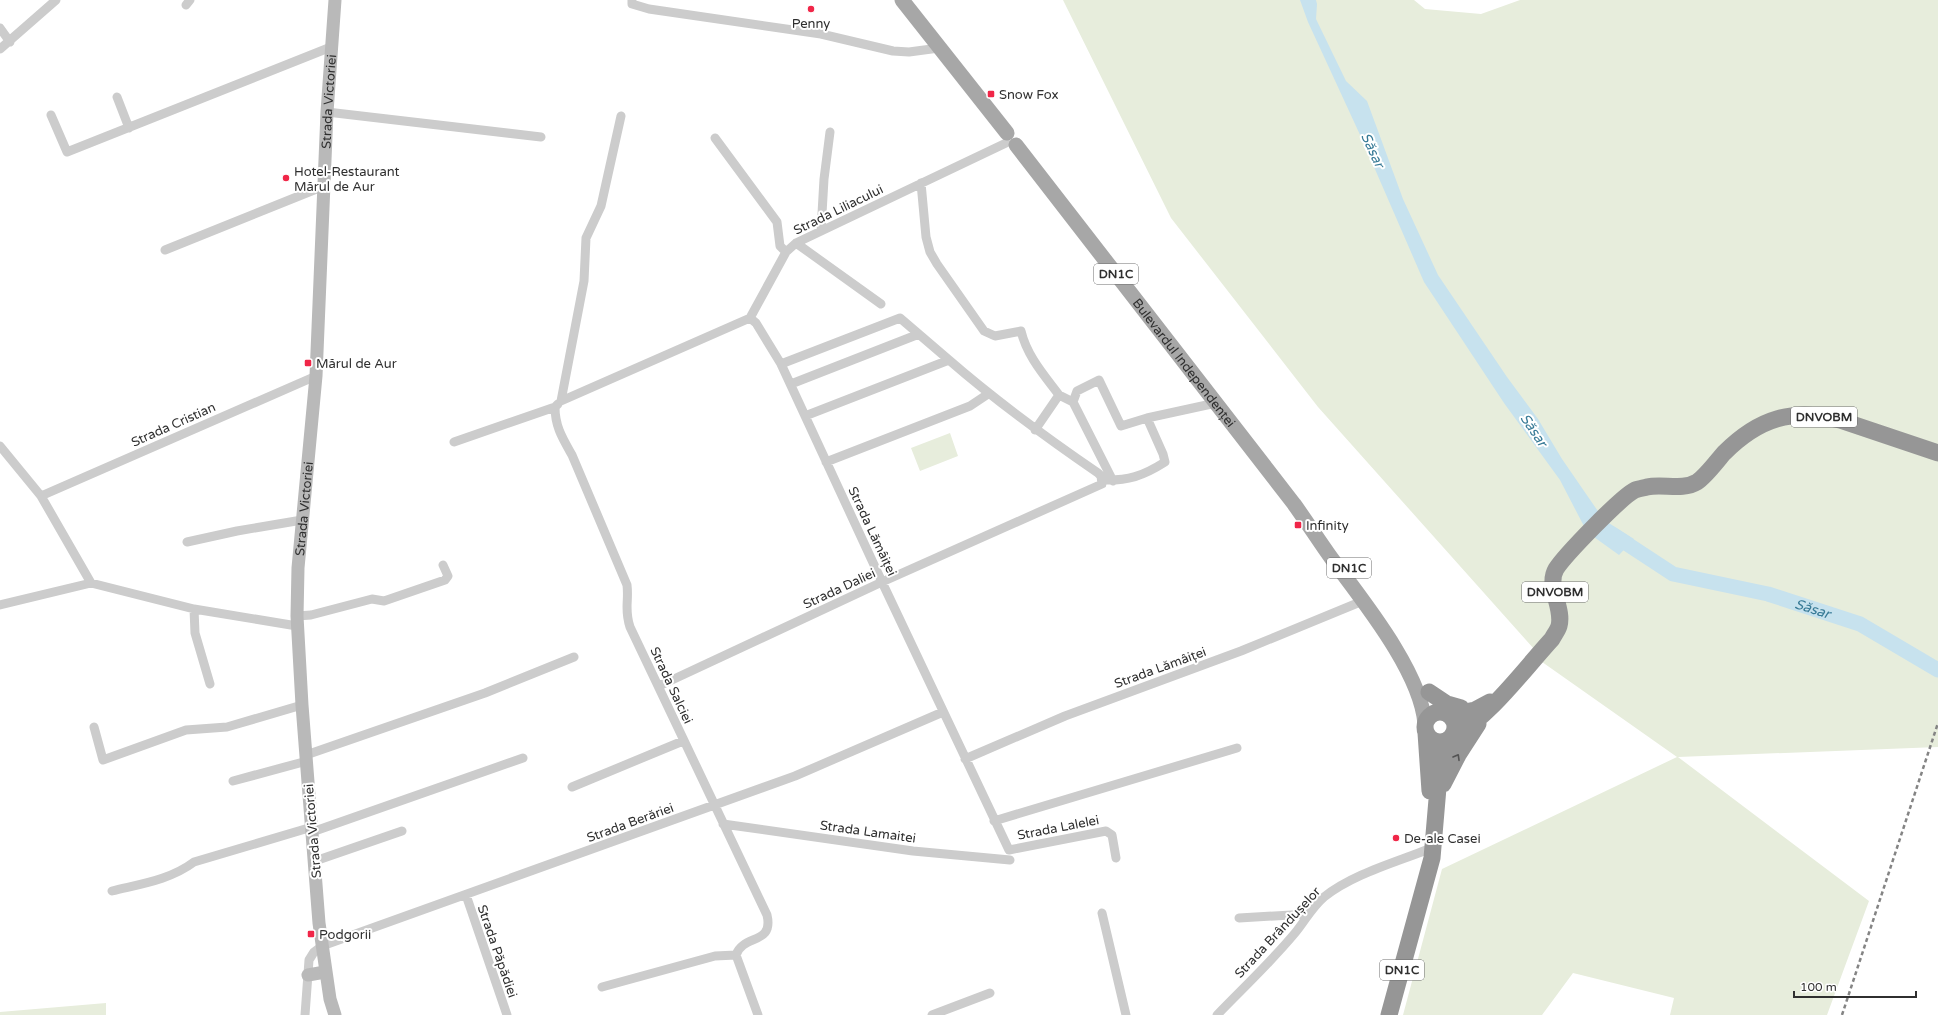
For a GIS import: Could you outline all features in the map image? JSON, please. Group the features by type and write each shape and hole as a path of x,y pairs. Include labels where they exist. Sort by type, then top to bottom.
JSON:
{"highway":[{"name":"DNVOBM","path":"1449,740 1465,730 1480,711 1502,694 1552,639 1559,626 1559,610 1553,585 1554,571 1572,550 1634,490 1649,486 1668,487 1697,482 1742,436 1765,422 1800,414 1826,417 1938,453"},
{"path":"1429,692 1447,704 1480,711"},
{"name":"DNVOBM","path":"1439,792 1480,711"},
{"path":"1449,740 1436,742 1432,740 1426,729 1433,714 1480,711"},
{"name":"DN1C","path":"1446,714 1454,721 1456,728 1449,740"},
{"name":"Bulevardul Independenței","path":"1426,729 1430,795 1428,873"},
{"name":"Bulevardul Independenței","path":"1389,1015 1432,858 1439,792 1439,776 1449,740"}],"main road":[{"name":"Bulevardul Independenței","path":"902,0 1294,504 1333,560 1365,600 1405,668 1419,696 1423,707 1426,729"},
{"name":"Bulevardul Independenței","path":"1294,504 1325,539 1371,597 1397,637 1429,692 1446,714"}],"street":[{"path":"0,49 10,42 56,0"},
{"name":"Strada Victoriei","path":"335,1015 330,999 322,946 302,706 297,621 302,520 316,376 326,112 336,0"},
{"path":"632,0 632,4 649,9 821,34 893,50 909,52 939,48"},
{"path":"0,28 10,42"},
{"path":"51,115 67,152 331,47"},
{"path":"117,97 128,128"},
{"path":"326,112 541,137"},
{"path":"558,404 584,281 586,238 602,206 621,116"},
{"path":"821,231 824,179 830,132"},
{"path":"715,138 777,222 780,246 786,252"},
{"name":"Strada Liliacului","path":"750,318 786,252 796,243 1010,140"},
{"path":"921,183 926,237 937,264 984,331 995,336 1020,331 1024,344 1031,357 1059,396 1073,402 1113,480"},
{"path":"165,250 324,186"},
{"path":"796,243 881,304"},
{"path":"454,442 558,404 750,318"},
{"name":"Strada Lămâiței","path":"750,318 756,323 781,364 791,384 882,582 1009,850"},
{"path":"781,364 900,318 988,394 1035,430 1098,473 1100,483 1113,480 1122,481 1151,471 1165,462 1147,418"},
{"path":"791,384 919,334"},
{"path":"805,416 949,360"},
{"name":"Strada Cristian","path":"41,496 316,376"},
{"path":"1073,402 1077,391 1099,380 1121,426 1147,418 1216,403"},
{"path":"826,462 970,406 988,394"},
{"path":"1035,430 1059,396"},
{"name":"Strada Salciei","path":"558,404 557,426 561,437 572,455 627,585 628,596 626,611 630,627 659,686 683,741 769,924 766,932 761,937 743,945 736,955"},
{"path":"0,446 41,496 91,583"},
{"name":"Strada Daliei","path":"659,686 882,582 1100,483"},
{"path":"187,542 237,531 302,520"},
{"path":"0,605 91,583 194,609 297,621 311,615 372,599 384,601 445,580 448,576 443,565"},
{"name":"Strada Lămâiței","path":"965,759 1065,716 1241,651 1365,600"},
{"path":"194,609 195,633 210,684"},
{"path":"233,781 306,758 485,693 574,658"},
{"path":"94,728 103,760 186,730 227,727 302,706"},
{"name":"Strada Berăriei","path":"322,946 795,776 943,712"},
{"path":"572,787 683,741"},
{"path":"994,821 1237,748"},
{"path":"112,891 165,878 182,871 194,862 312,830 522,758"},
{"name":"Strada Lamaitei","path":"723,824 913,851 1010,860"},
{"path":"315,861 402,831"},
{"name":"Strada Lalelei","path":"1009,850 1106,831 1112,835 1116,858"},
{"name":"Strada Brândușelor","path":"1217,1015 1296,932 1308,914 1323,898 1338,887 1363,875 1429,849"},
{"name":"Strada Păpădiei","path":"466,895 507,1015"},
{"path":"1102,913 1126,1015"},
{"path":"1239,918 1308,914"},
{"path":"305,1015 309,960 314,952 322,946"},
{"path":"602,987 715,956 736,955 758,1015"},
{"path":"308,975 325,972"},
{"path":"932,1015 990,993"}],"green space":[{"path":"1063,0 1414,0 1425,9 1481,14 1520,0 1938,0 1938,747 1678,757 1869,901 1827,1015 1670,1015 1674,998 1573,973 1542,1015 1403,1015 1442,869 1677,757 1535,657 1534,649 1318,407 1171,218"},
{"path":"950,433 958,456 920,471 911,448"},
{"path":"106,1003 106,1015 0,1015 0,1012"}],"water":[{"path":"1300,0 1316,0 1316,19 1346,81 1367,101 1403,199 1438,275 1507,377 1538,419 1562,459 1604,520 1634,539 1619,555 1587,532 1560,480 1504,403 1424,282 1361,137 1308,22"}],"waterway":[{"name":"Săsar","path":"1612,534 1673,574 1768,594 1860,624 1938,670"}],"railway":[{"path":"1842,1015 1938,723"}],"place":[{"name":"Penny","path":"811,9"},
{"name":"Snow Fox","path":"991,94"},
{"name":"Hotel-Restaurant Mărul de Aur","path":"286,178"},
{"name":"Mărul de Aur","path":"308,363"},
{"name":"Infinity","path":"1298,525"},
{"name":"De-ale Casei","path":"1396,838"},
{"name":"Podgorii","path":"311,934"}]}
